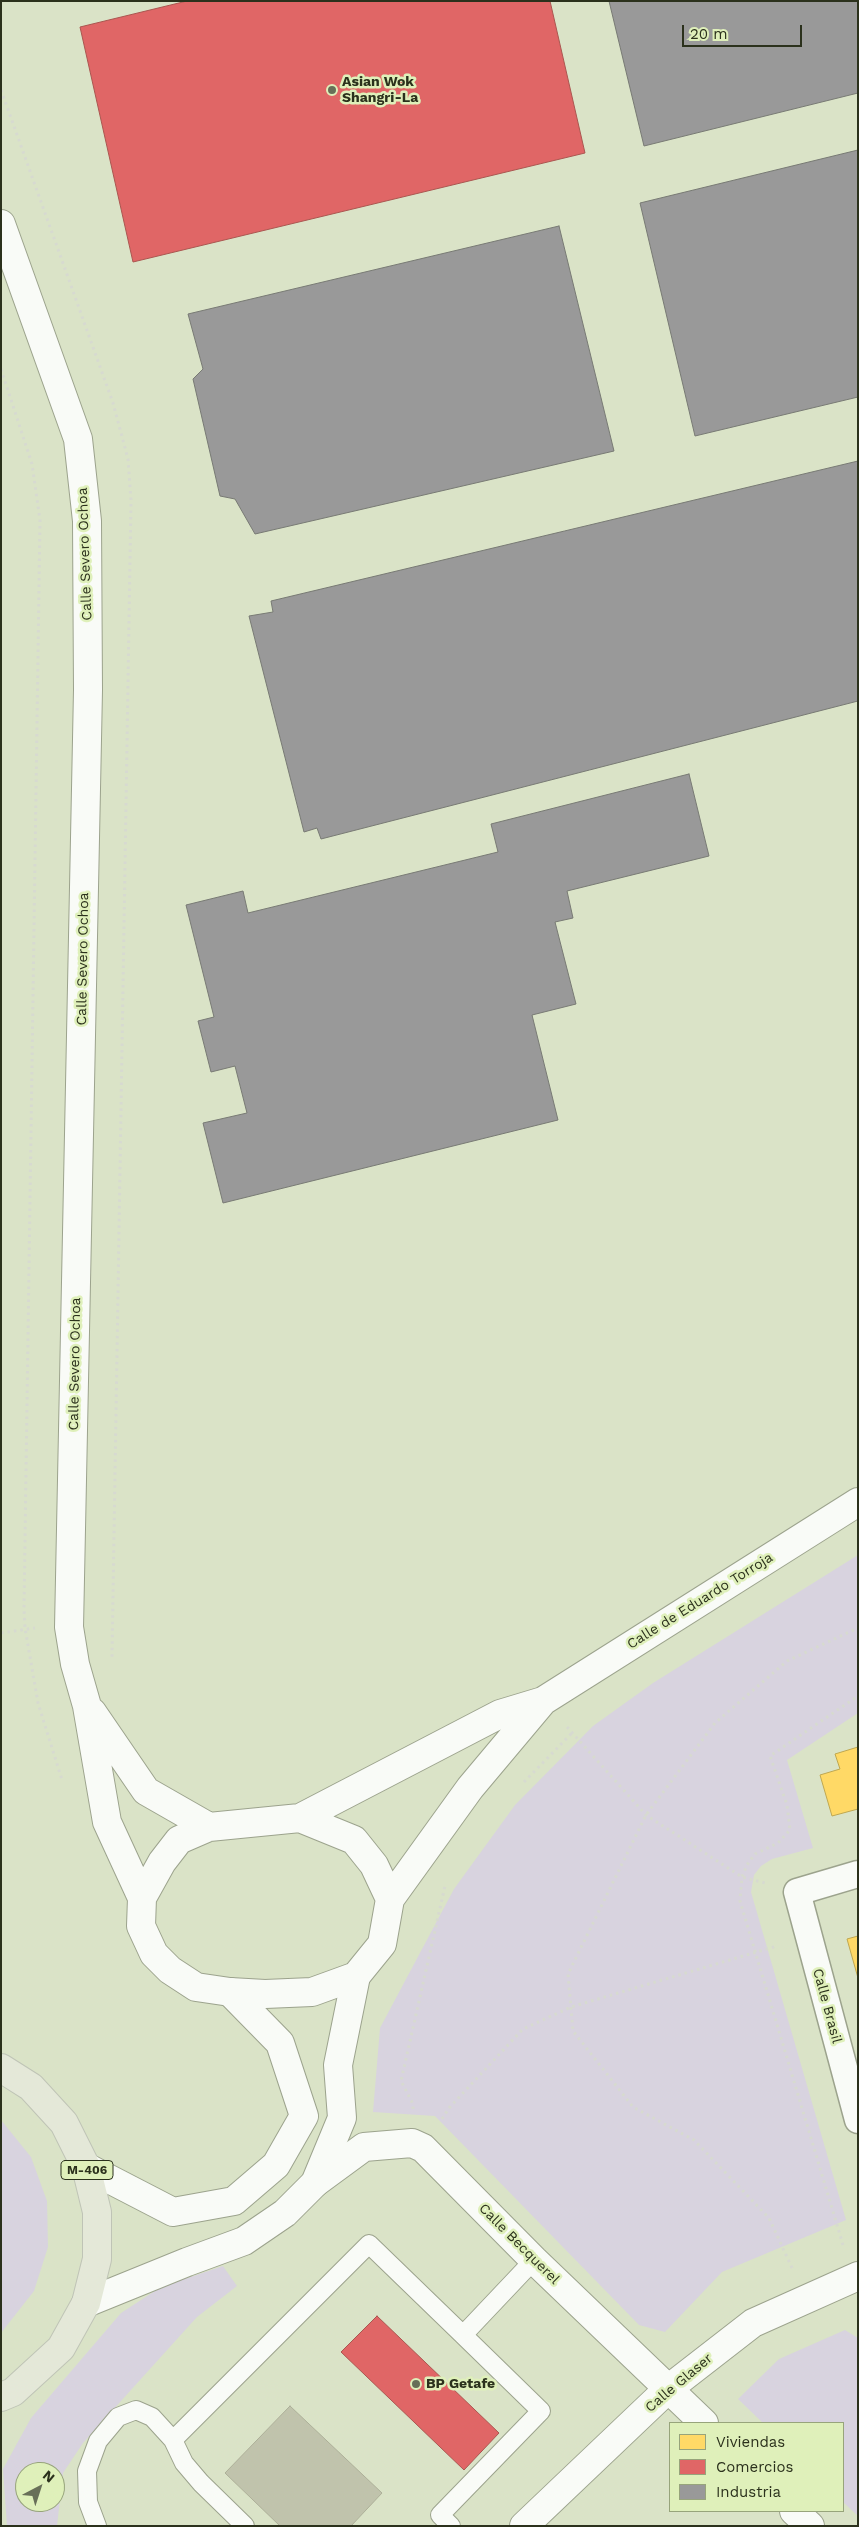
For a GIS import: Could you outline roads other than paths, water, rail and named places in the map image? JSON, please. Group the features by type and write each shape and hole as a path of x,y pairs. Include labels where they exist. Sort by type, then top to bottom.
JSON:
{"highway":[{"name":"M-406","path":"1,2068 31,2087 64,2124 86,2167 97,2212 97,2259 86,2303 61,2348 5,2398"}],"street":[{"name":"Calle Severo Ochoa","path":"1,224 78,439 87,521 88,700 69,1627 75,1664 87,1706 107,1822 142,1898"},
{"name":"Calle de Eduardo Torroja","path":"300,1818 500,1714 543,1700 858,1502"},
{"name":"Calle de Eduardo Torroja","path":"390,1899 470,1788 543,1700"},
{"name":"Calle Severo Ochoa","path":"87,1706 146,1791 209,1826"},
{"path":"86,2303 186,2262 244,2241 285,2213 315,2183 342,2118 338,2065 356,1976 382,1944 390,1899 374,1866 354,1840 300,1818 209,1826 179,1840 162,1862 142,1898 141,1926 154,1954 170,1970 196,1986 230,1992 312,1992 356,1976"},
{"name":"Calle Brasil","path":"858,1874 797,1892 858,2120"},
{"path":"86,2167 172,2212 234,2201 276,2165 304,2116 280,2043 230,1992"},
{"name":"Calle Becquerel","path":"315,2183 364,2147 418,2145 534,2260 703,2422"},
{"name":"Calle Glaser","path":"524,2526 668,2389 752,2323 858,2276"},
{"path":"795,2512 810,2526"}],"lane":[{"path":"173,2440 369,2244 541,2411 440,2522"},
{"path":"463,2335 534,2260"},
{"path":"97,2526 88,2502 87,2470 98,2442 118,2416 136,2410 152,2417 173,2440 184,2463 201,2483 245,2526"}],"place":[{"name":"Asian Wok Shangri-La","path":"332,90"},
{"name":"BP Getafe","path":"416,2384"}]}
